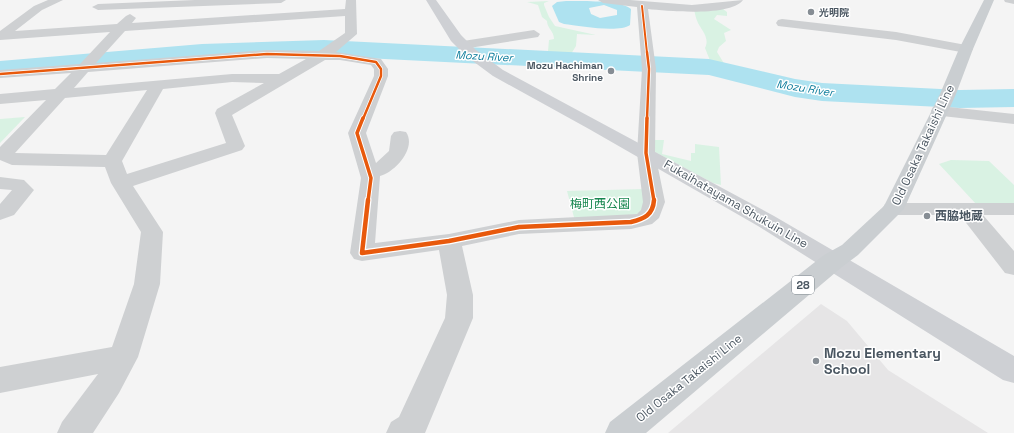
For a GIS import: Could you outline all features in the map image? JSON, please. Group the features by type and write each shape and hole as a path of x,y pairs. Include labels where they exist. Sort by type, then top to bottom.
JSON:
{"main road":[{"name":"Fukaihatayama Shukuin Line","path":"431,0 456,38 473,54 503,76 646,153 833,261 1014,371"},
{"name":"Old Osaka Takaishi Line","path":"622,433 833,261 850,250 893,209 989,0"}],"street":[{"path":"0,36 38,8 58,0"},
{"path":"99,0 102,0 98,7 281,0"},
{"path":"603,0 642,6 699,7 722,5 738,0"},
{"path":"1009,0 1014,2"},
{"path":"0,36 120,29 350,6 351,34 332,49 223,113 236,146 121,183"},
{"path":"211,45 284,41 305,37 332,49 371,60 379,65 381,69 381,76 357,133 371,178 362,253 449,241 519,228 631,222 644,219 651,213 654,202 646,153 648,62 642,6"},
{"path":"112,161 12,159 4,154 60,94 87,59 130,18"},
{"path":"782,23 896,36 966,49"},
{"path":"473,54 527,39"},
{"path":"87,59 240,54 332,49"},
{"path":"0,74 118,52"},
{"path":"0,99 232,78 280,79"},
{"path":"112,161 158,85"},
{"path":"943,103 1014,120"},
{"path":"369,173 380,170 398,153 400,136"},
{"path":"74,433 108,384 123,357 147,284 152,232 121,183 112,161"},
{"path":"0,183 17,184 24,190 6,210 0,213"},
{"path":"893,209 1014,210"},
{"path":"966,209 1014,267"},
{"path":"403,433 411,428 459,318 460,295 449,241"},
{"path":"0,380 123,357"}],"shaded area":[{"name":"Mozu Elementary School","path":"821,304 847,321 888,370 988,433 668,433"}],"green space":[{"path":"549,1 544,3 544,5 555,26 596,35 577,34 576,46 571,54 550,53 548,51 549,40 554,39 553,34 547,21 542,17 538,5 527,2"},
{"path":"694,9 723,9 727,12 727,16 717,15 714,19 731,30 724,33 726,41 719,47 717,52 725,65 711,63 705,48 707,41 697,21"},
{"path":"25,117 0,143 0,119"},
{"path":"654,140 664,140 662,154 691,161 691,153 695,153 695,144 719,147 721,185 713,183 655,152 653,150"},
{"path":"951,160 989,161 1014,185 1014,204 976,204 939,164"},
{"name":"梅町西公園","path":"644,189 644,210 637,214 575,221 567,191"}],"water":[{"path":"557,2 600,2 626,6 631,9 630,25 608,29 564,24 559,22 552,6","holes":["604,5 617,10 617,15 600,18 591,14 589,8"]}],"waterway":[{"name":"Mozu River","path":"0,69 202,51 324,48 709,67 795,88 822,92 875,96 960,99 1014,98"}],"cycle path":[{"path":"0,74 267,54 340,56 376,62 381,69 381,76 357,133 371,178 362,253 449,241 519,227 631,222 644,219 651,213 654,202 646,153 649,69 642,6"}],"place":[{"name":"光明院","path":"811,12"},
{"name":"Mozu Hachiman Shrine","path":"611,71"},
{"name":"西脇地蔵","path":"927,216"},
{"name":"Mozu Elementary School","path":"816,361"}]}
